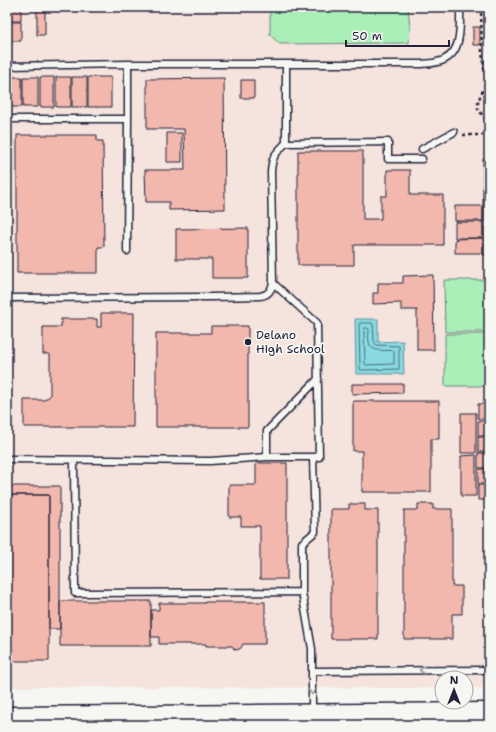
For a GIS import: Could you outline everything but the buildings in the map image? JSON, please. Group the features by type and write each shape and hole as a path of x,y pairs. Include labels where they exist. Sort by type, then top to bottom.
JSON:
{"main road":[{"path":"7,716 134,717 312,713 489,712"}],"lane":[{"path":"7,66 128,64 421,64 438,62 450,56 457,45 459,37 460,7"},
{"path":"127,251 128,64"},
{"path":"286,64 286,143"},
{"path":"7,119 128,119"},
{"path":"422,149 452,133"},
{"path":"7,298 213,297 264,295 271,290 273,283 272,164 276,153 286,143 388,142 388,159 422,159"},
{"path":"7,459 210,461 267,457 319,457 317,323 273,283"},
{"path":"267,457 267,431 318,379"},
{"path":"312,713 312,649 302,592 302,543 315,532 313,457"},
{"path":"74,460 74,594 302,592"},
{"path":"312,671 489,670"}],"path":[{"path":"481,7 482,53 486,79 478,102 478,109 489,124"},
{"path":"452,133 489,135"}],"shaded area":[{"name":"Delano High School","path":"7,7 489,7 489,688 474,688 474,670 434,670 434,688 7,687"}],"green space":[{"path":"270,7 408,7 410,27 409,43 280,44 270,35"},
{"path":"444,280 489,280 489,332 445,332"},
{"path":"445,334 489,334 489,386 445,386"}],"water":[{"path":"355,319 378,319 378,342 403,341 404,374 356,374"}],"place":[{"name":"Delano High School","path":"248,342"}]}
